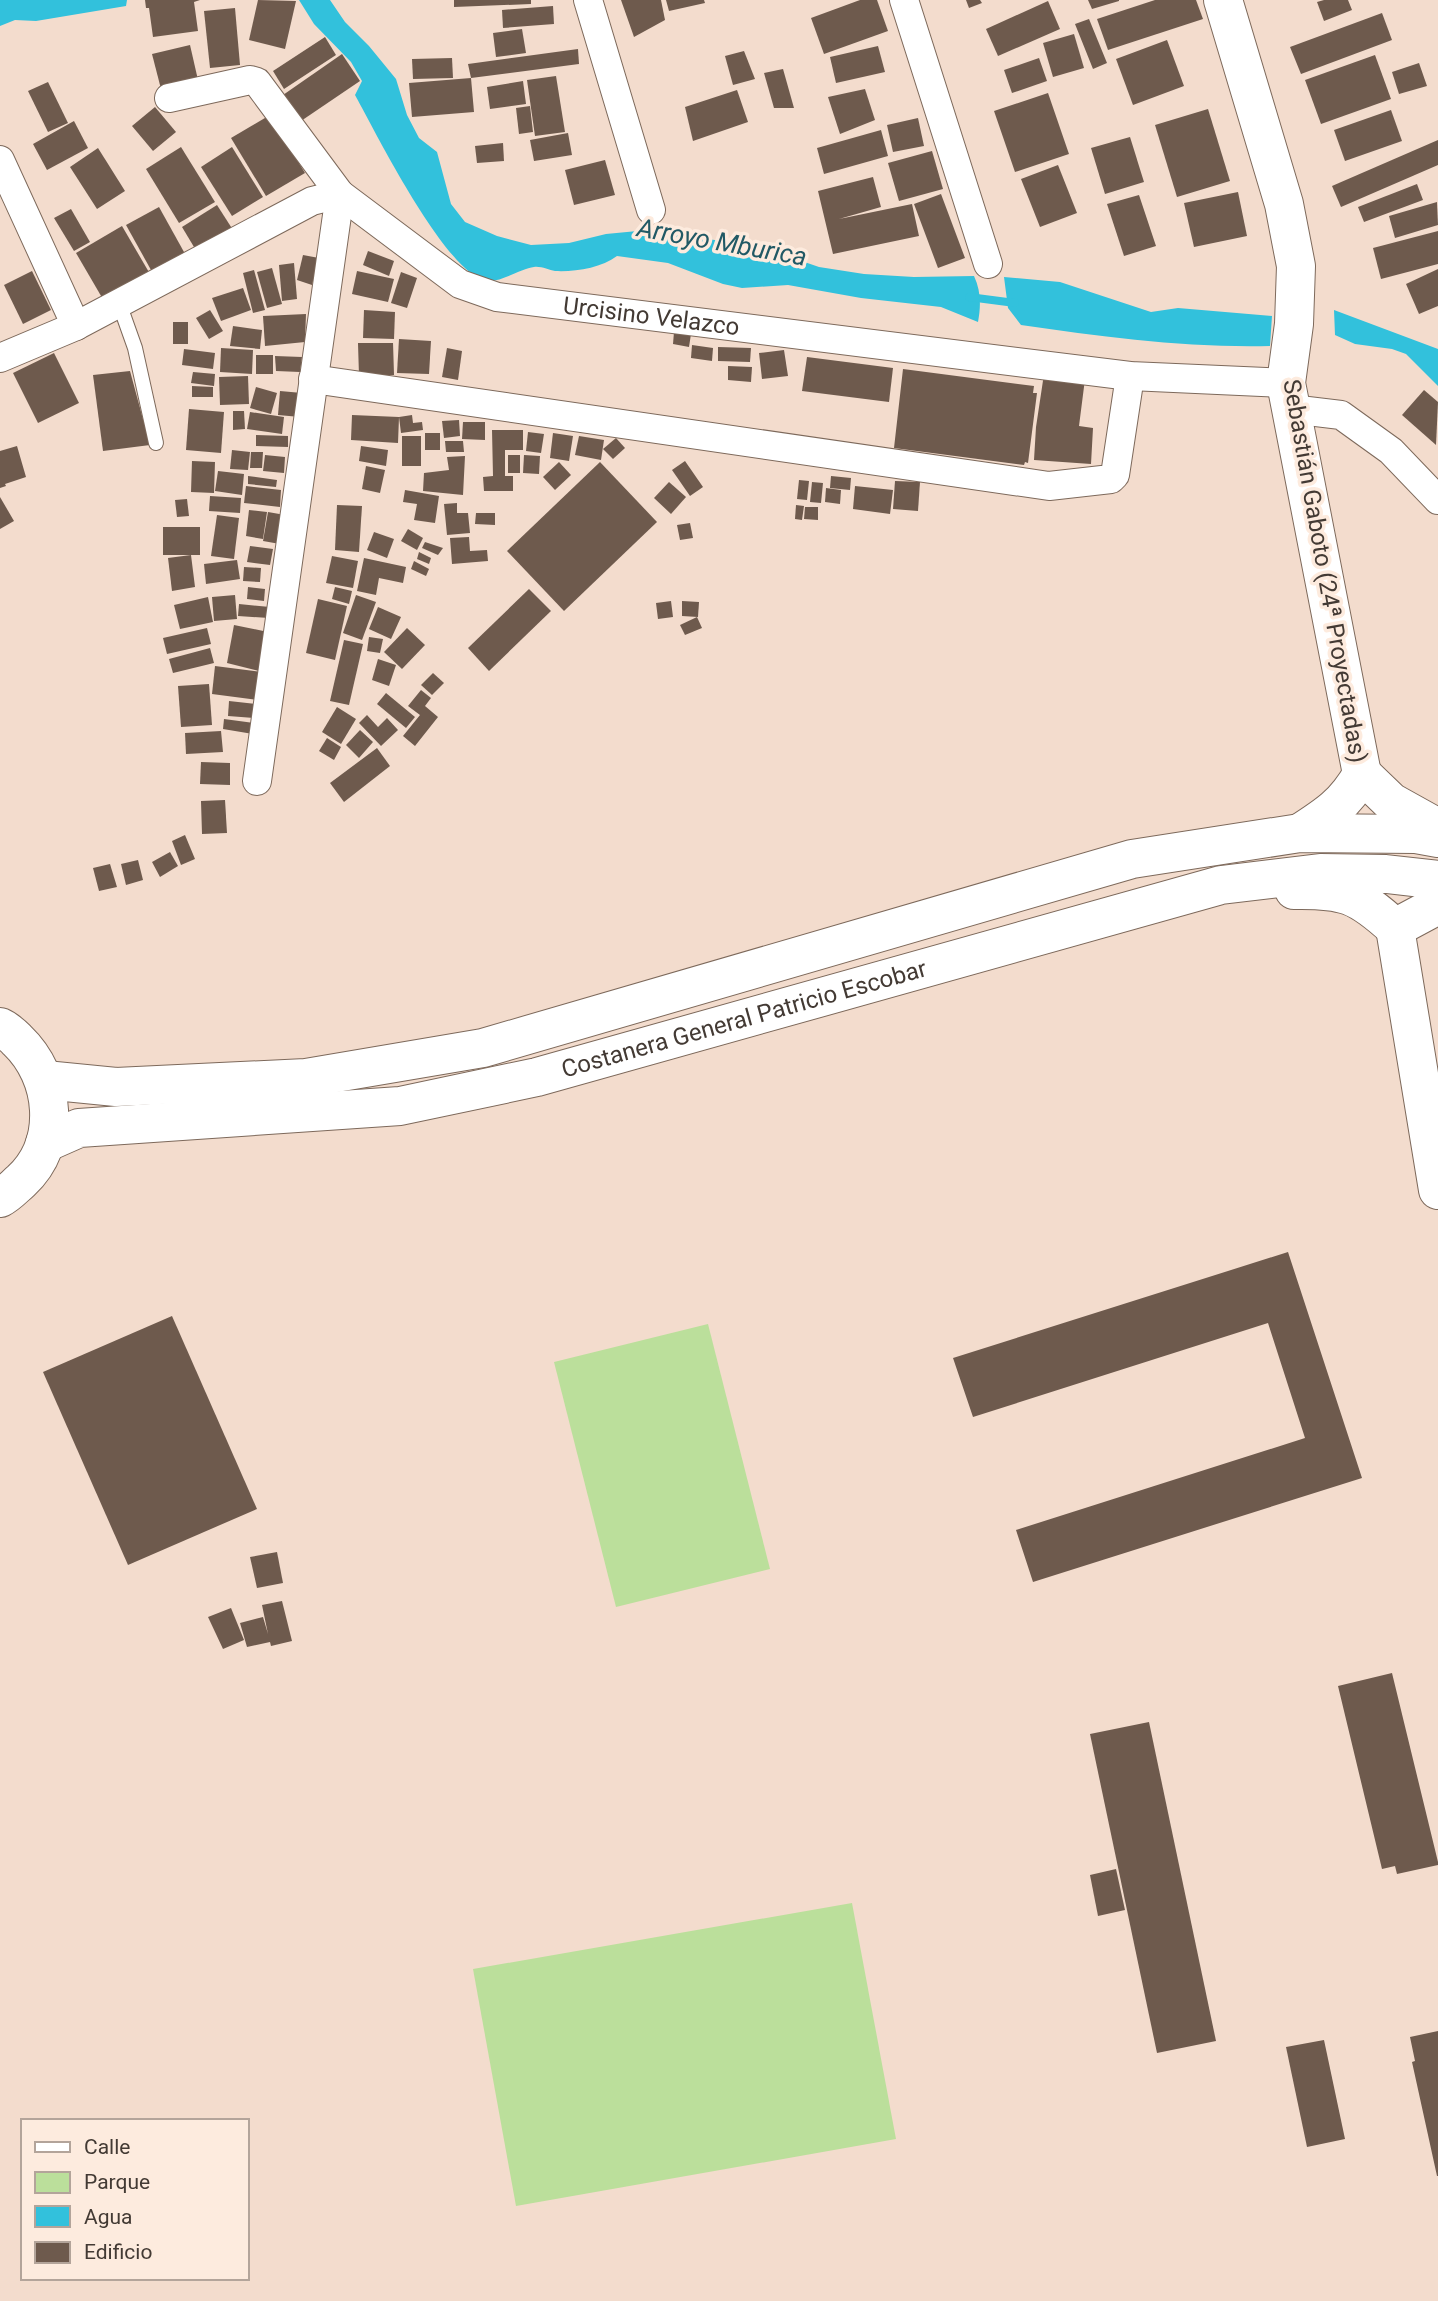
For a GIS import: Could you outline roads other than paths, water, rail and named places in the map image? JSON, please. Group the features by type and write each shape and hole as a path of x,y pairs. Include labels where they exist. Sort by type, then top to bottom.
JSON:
{"main road":[{"name":"Sebastián Gaboto (24ª Proyectadas)","path":"1223,0 1284,204 1296,266 1289,396 1362,774"},
{"path":"1300,833 1335,810 1350,794 1362,774 1391,802 1438,828"},
{"name":"Costanera General Patricio Escobar","path":"45,1080 116,1087 306,1078 483,1048 1132,859 1300,833 1416,834 1438,838"},
{"name":"Costanera General Patricio Escobar","path":"45,1143 79,1128 400,1106 537,1077 1221,885 1320,873 1386,874 1438,880"},
{"path":"1221,885 1255,890 1345,893 1367,904 1395,928 1438,1190"},
{"path":"1395,928 1438,905"},
{"path":"0,1027 29,1052 45,1080 50,1112 45,1143 30,1172 0,1198"}],"street":[{"path":"588,0 651,210"},
{"path":"904,0 988,264"},
{"name":"Urcisino Velazco","path":"169,98 250,80 257,82 340,194 460,284 497,297 1289,396 1341,415 1391,452 1438,500"},
{"path":"0,160 76,326"},
{"path":"0,358 76,326 302,206 340,194 257,781"},
{"path":"313,379 1049,486 1111,479 1115,475 1129,376"}],"lane":[{"path":"119,303 135,348 156,443"}],"water":[{"path":"0,0 127,0 126,6 36,21 15,20 0,26"},
{"path":"299,0 330,0 345,22 396,79 407,115 419,138 437,152 451,204 465,222 497,236 531,245 569,243 606,234 648,230 761,247 819,267 864,274 974,276 980,299 978,322 941,307 861,298 788,285 742,288 723,284 668,263 617,256 588,268 555,271 534,267 494,281 472,274 453,256 395,169 355,95 362,81 351,62 314,24"},
{"path":"1004,277 1060,282 1151,312 1178,308 1272,316 1270,346 1176,343 1021,325 1008,308"},
{"path":"1334,310 1438,349 1438,386 1406,354 1392,349 1355,344 1335,335"}],"waterway":[{"name":"Arroyo Mburica","path":"969,297 1015,303"}]}
